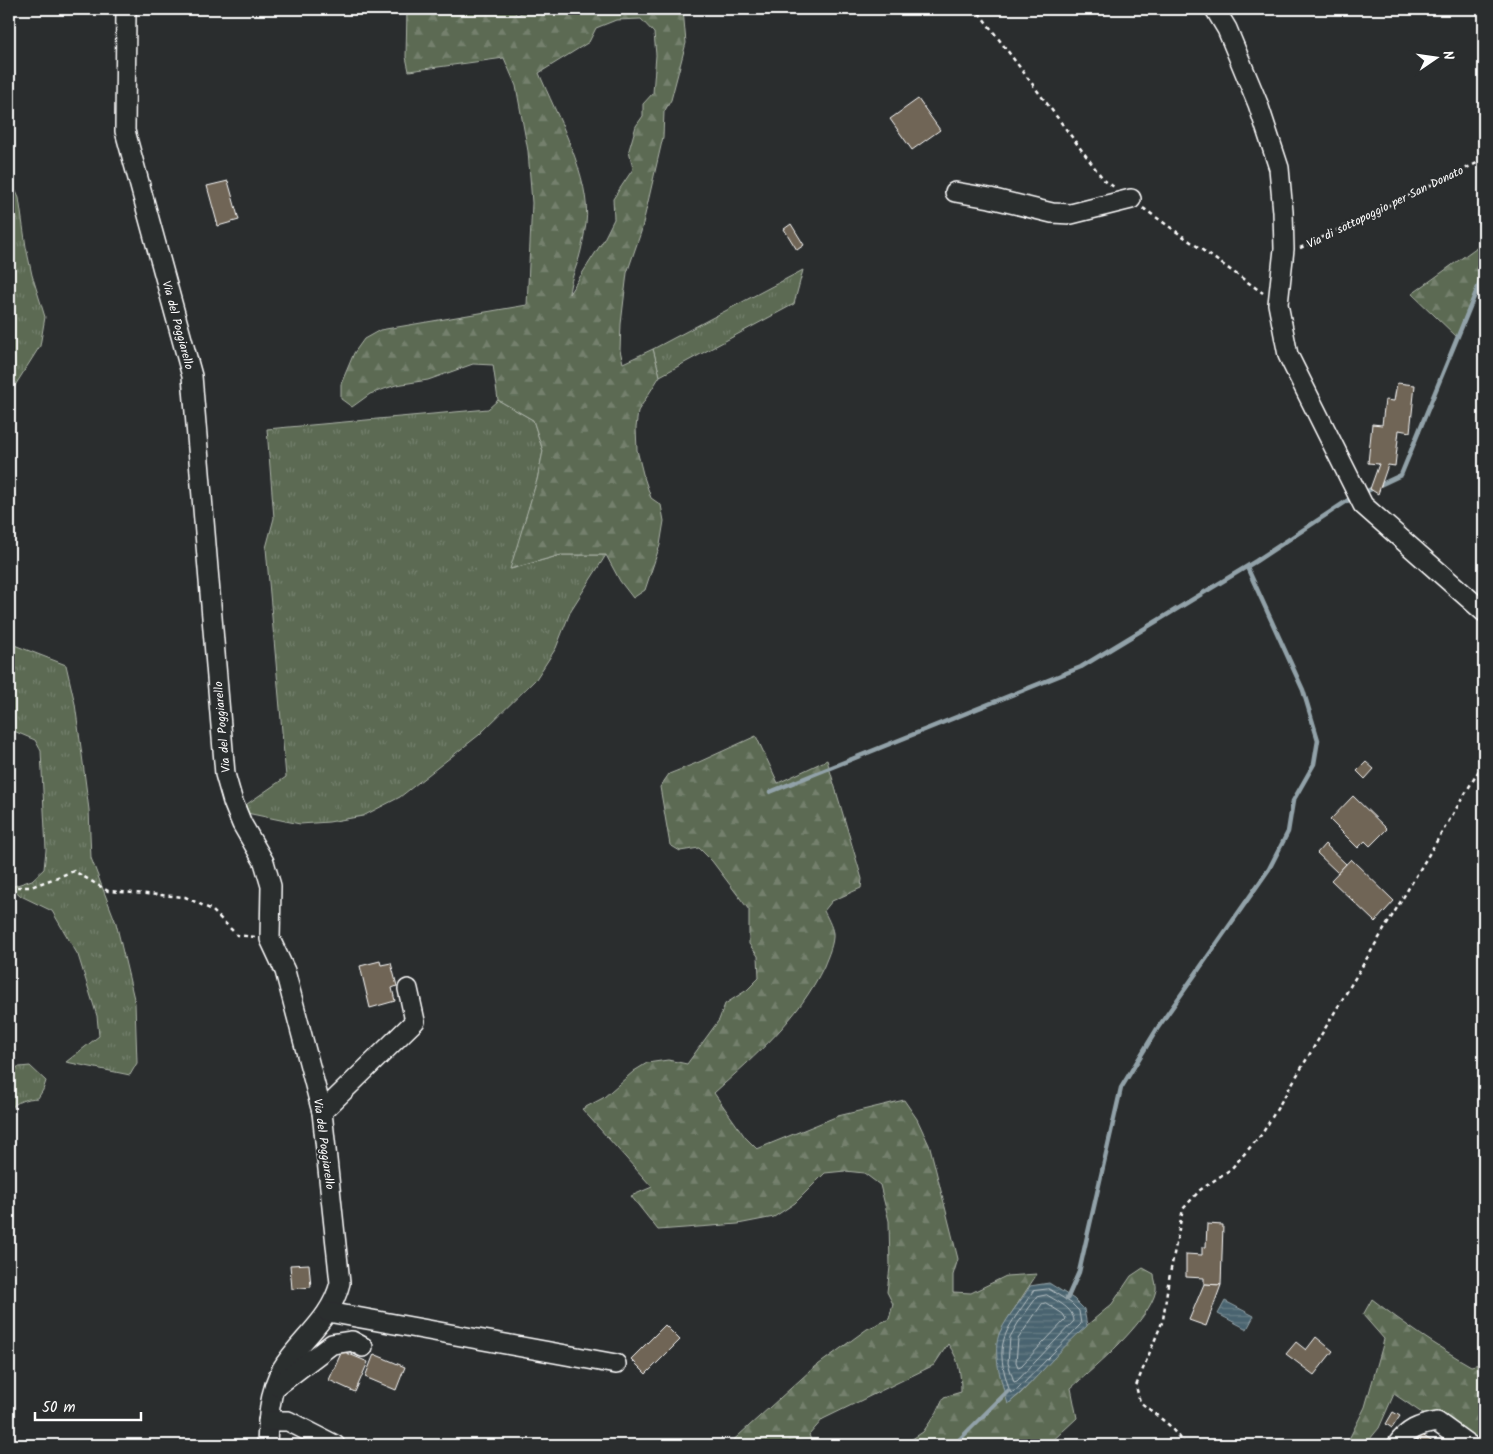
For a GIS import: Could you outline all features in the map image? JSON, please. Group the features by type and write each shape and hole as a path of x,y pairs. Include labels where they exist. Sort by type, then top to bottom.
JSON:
{"street":[{"name":"Via del Poggiarello","path":"126,9 125,131 192,376 225,774 242,824 264,862 271,886 270,939 285,971 322,1112 340,1283 337,1296 328,1312 281,1370 274,1388 268,1421 267,1445"},
{"path":"1215,9 1227,29 1258,104 1279,168 1284,249 1278,304 1288,355 1363,505 1484,612"},
{"path":"1227,29 1233,9"},
{"path":"954,192 990,198 1052,213 1071,214 1131,199"},
{"path":"322,1112 415,1021 408,989"},
{"path":"328,1312 616,1364"},
{"path":"274,1388 332,1344 352,1341 363,1347"},
{"path":"268,1421 288,1422 335,1445"},
{"path":"1397,1445 1402,1437 1420,1425 1437,1422 1469,1445"}],"path":[{"path":"972,9 980,14 1104,180 1278,304"},
{"name":"Via di sottopoggio per San Donato","path":"1284,249 1296,250 1481,160 1484,156"},
{"path":"1185,1445 1169,1425 1140,1402 1136,1386 1163,1320 1183,1208 1200,1190 1231,1169 1262,1134 1484,762"},
{"path":"9,887 32,887 74,871 108,891 185,897 212,910 237,935 270,939"}],"green space":[{"path":"407,9 512,9 517,15 531,9 683,9 686,43 671,100 664,112 663,137 641,232 627,273 621,324 620,350 623,363 653,349 660,376 638,411 636,428 637,450 643,474 651,498 661,505 664,521 660,545 645,590 633,598 620,581 606,555 561,555 510,569 537,480 543,451 533,420 498,400 493,365 473,364 428,380 396,385 370,394 352,407 341,399 341,384 354,353 364,339 380,330 527,305 532,203 528,151 516,86 504,58 409,71 406,57","holes":["641,19 654,33 656,55 653,93 643,104 643,116 636,126 629,150 633,169 613,199 614,219 603,241 569,294 586,224 584,187 571,147 539,73 589,42 596,28 616,20"]},
{"path":"9,176 19,198 32,275 45,317 40,346 9,395"},
{"path":"1484,242 1484,290 1473,298 1457,337 1412,294"},
{"path":"803,270 794,304 660,376 653,349"},
{"path":"498,400 533,420 543,451 537,480 511,569 561,555 606,555 571,610 556,648 536,679 479,735 400,797 363,816 329,822 300,824 237,811 286,777 266,548 274,518 267,429 488,409"},
{"path":"9,643 66,665 75,704 82,755 89,810 91,858 116,923 135,1003 137,1063 130,1075 66,1062 99,1036 97,1016 78,955 52,911 21,896 11,887 32,880 44,869 46,850 41,751 35,740 9,729"},
{"path":"756,736 778,783 827,760 862,879 861,888 832,901 824,911 832,930 832,945 824,966 802,1003 776,1035 714,1093 745,1137 757,1149 838,1116 904,1100 917,1119 930,1147 958,1259 953,1275 953,1292 971,1293 1006,1276 1037,1274 999,1334 1008,1404 1021,1393 1073,1337 1112,1304 1131,1276 1143,1268 1154,1274 1156,1290 1152,1302 1144,1315 1120,1343 1071,1388 1077,1418 1048,1445 903,1445 923,1432 937,1412 944,1397 961,1392 959,1366 948,1344 934,1365 823,1419 809,1435 813,1445 728,1445 811,1370 867,1329 889,1319 893,1304 887,1292 890,1267 889,1221 880,1185 864,1173 845,1171 825,1173 795,1203 774,1217 738,1224 658,1230 631,1196 652,1187 582,1109 603,1098 634,1071 647,1063 668,1060 687,1064 719,1020 725,1004 747,990 759,978 758,956 749,944 749,910 712,861 699,848 680,851 670,845 660,787 669,774"},
{"path":"30,1066 46,1081 43,1090 38,1098 15,1104 9,1111 9,1068"},
{"path":"1372,1299 1445,1351 1471,1366 1484,1363 1484,1394 1477,1408 1484,1418 1484,1445 1469,1445 1394,1394 1379,1428 1365,1445 1346,1445 1365,1407 1384,1339 1363,1315"}],"water":[{"path":"1049,1283 1074,1299 1084,1309 1087,1326 1008,1404 1000,1377 997,1358 1000,1332 1030,1286"},
{"path":"1225,1301 1254,1316 1247,1329 1218,1314"}],"building":[{"path":"918,99 940,130 912,150 890,119"},
{"path":"228,181 239,220 218,226 207,186"},
{"path":"791,224 804,245 797,250 784,229"},
{"path":"1397,383 1415,385 1410,432 1399,430 1395,466 1388,465 1378,494 1370,489 1379,464 1368,463 1372,424 1382,425 1385,400 1394,401"},
{"path":"1366,762 1374,769 1365,779 1357,771"},
{"path":"1353,796 1387,829 1370,846 1365,841 1358,848 1330,820"},
{"path":"1325,844 1346,864 1338,873 1317,853"},
{"path":"1351,859 1394,901 1375,922 1331,880"},
{"path":"380,961 381,965 391,963 397,986 392,988 395,1001 370,1008 360,966"},
{"path":"1207,1224 1223,1225 1221,1285 1204,1284 1204,1278 1186,1277 1186,1254 1202,1255 1202,1247 1206,1247"},
{"path":"309,1264 311,1287 292,1289 290,1265"},
{"path":"1204,1284 1221,1285 1206,1326 1189,1320"},
{"path":"665,1325 680,1340 646,1374 631,1359"},
{"path":"1316,1337 1333,1351 1314,1375 1286,1354 1296,1342 1306,1350"},
{"path":"342,1351 368,1362 355,1392 329,1380"},
{"path":"374,1354 405,1367 396,1390 365,1377"},
{"path":"1393,1412 1400,1416 1392,1428 1386,1424"},
{"path":"1421,1434 1437,1445 1413,1445"},
{"path":"222,1439 246,1445 221,1445"}],"waterway":[{"path":"1363,493 1401,475 1481,280 1484,278"},
{"path":"770,792 1081,667 1256,561 1353,497"},
{"path":"1067,1299 1079,1272 1121,1088 1157,1029 1269,869 1288,832 1293,801 1314,764 1318,740 1303,690 1247,567"},
{"path":"954,1445 1008,1391"}]}
